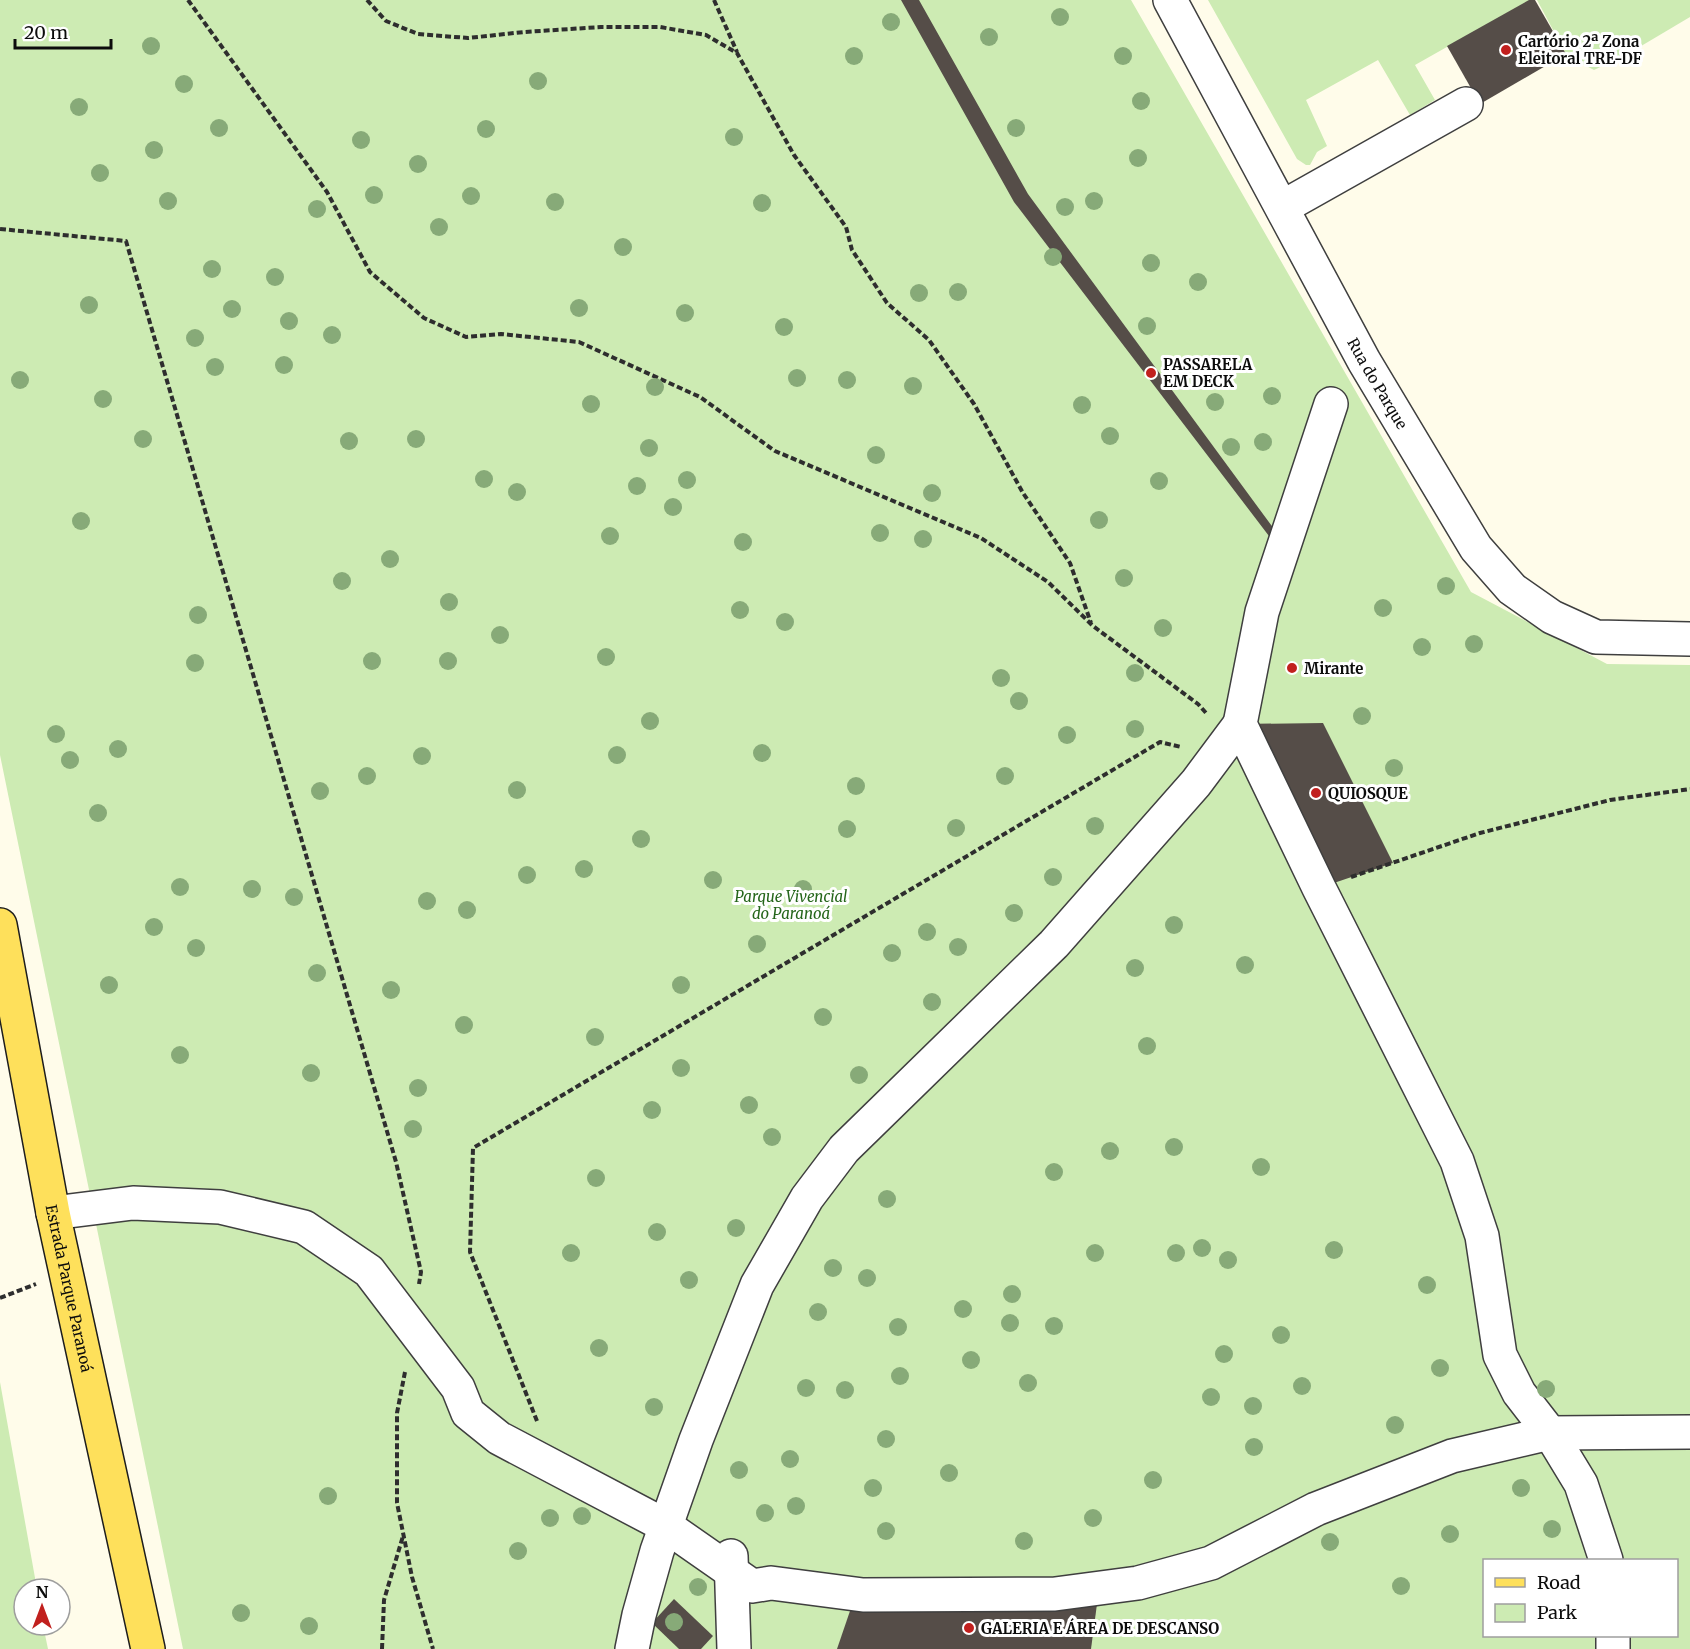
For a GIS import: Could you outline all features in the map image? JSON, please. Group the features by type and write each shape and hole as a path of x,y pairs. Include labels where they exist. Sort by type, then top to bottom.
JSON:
{"main road":[{"name":"Estrada Parque Paranoá","path":"0,926 53,1213 148,1649"}],"street":[{"name":"Rua do Parque","path":"1170,0 1364,361 1476,548 1512,589 1552,617 1596,637 1690,639"},
{"path":"1283,207 1466,104"},
{"path":"632,1649 639,1615 696,1440 757,1285 807,1198 844,1149 1054,944 1196,783 1229,739 1262,612 1331,404"},
{"path":"1229,739 1319,888 1457,1161 1482,1236 1500,1355 1519,1393 1550,1433 1581,1484 1606,1559"},
{"path":"53,1213 133,1203 220,1207 304,1227 369,1271 458,1388 468,1413 499,1438 669,1518"},
{"path":"458,1388 669,1518 747,1573 863,1596 1055,1594 1138,1583 1211,1563 1316,1509 1452,1456 1550,1433 1690,1432"},
{"path":"734,1649 747,1573"},
{"path":"747,1573 755,1649"}],"path":[{"path":"188,0 327,192 370,272 424,318 466,337 501,334 579,342 700,397 775,451 981,538 1048,582 1093,626 1198,704 1229,739"},
{"path":"367,0 386,21 418,34 468,38 601,27 660,27 706,35 737,53"},
{"path":"714,0 737,53 794,155 846,227 852,250 887,303 929,340 974,404 1023,493 1070,563 1093,626"},
{"path":"0,230 126,241 396,1162 421,1272 397,1413 397,1503 412,1577 433,1649"},
{"path":"546,1444 470,1252 473,1148 1160,742 1229,739"},
{"path":"1319,888 1480,833 1611,800 1690,789"},
{"path":"382,1649 384,1600 403,1535"}],"green space":[{"name":"Parque Vivencial do Paranoá","path":"0,0 1131,0 1471,592 1607,664 1690,665 1690,1649 183,1649 0,755"},
{"path":"1208,0 1530,0 1415,65 1435,100 1410,115 1378,60 1306,100 1327,146 1317,152 1310,165 1306,165 1297,159"},
{"path":"1537,0 1690,0 1690,17 1626,55 1594,70 1567,56"},
{"path":"0,1382 35,1577 12,1577 12,1637 46,1637 48,1649 0,1649"}],"building":[{"name":"PASSARELA EM DECK","path":"901,0 919,0 1028,194 1285,544 1282,553 1014,202"},
{"name":"Cartório 2ª Zona Eleitoral TRE-DF","path":"1529,0 1535,0 1566,54 1480,104 1447,46"},
{"name":"QUIOSQUE","path":"1323,723 1393,863 1319,888 1240,724"},
{"name":"GALERIA E ÁREA DE DESCANSO","path":"1099,1589 1091,1649 837,1649 851,1608"},
{"path":"674,1599 713,1636 701,1649 679,1649 652,1623"}],"place":[{"name":"Cartório 2ª Zona Eleitoral TRE-DF","path":"1506,50"},
{"name":"PASSARELA EM DECK","path":"1151,373"},
{"name":"Mirante","path":"1292,668"},
{"name":"QUIOSQUE","path":"1316,793"},
{"name":"GALERIA E ÁREA DE DESCANSO","path":"969,1628"}]}
